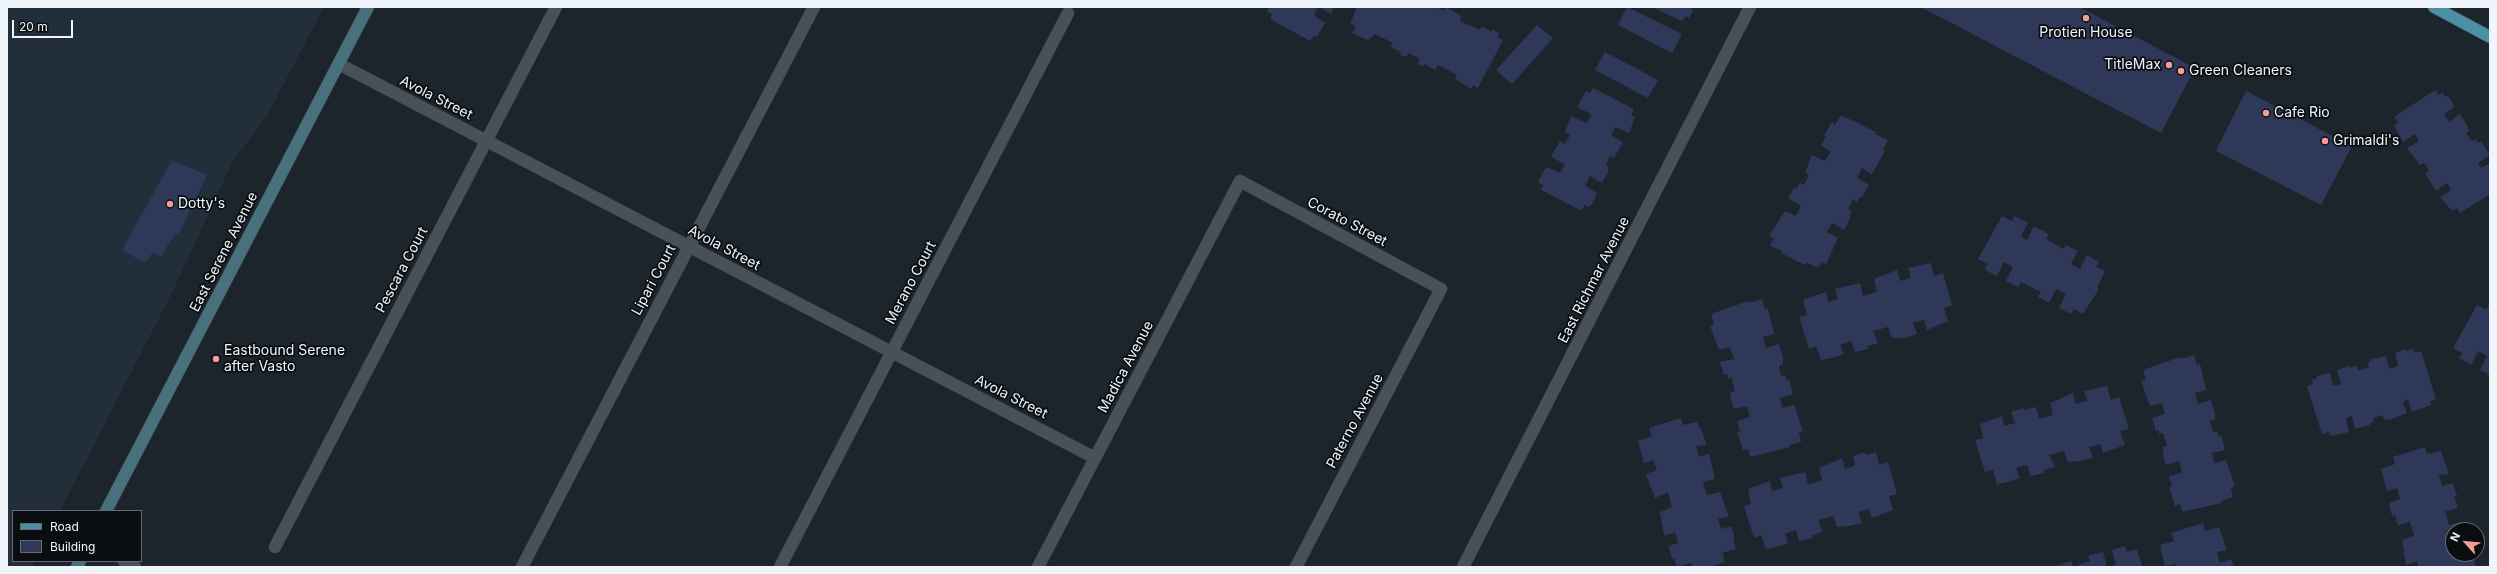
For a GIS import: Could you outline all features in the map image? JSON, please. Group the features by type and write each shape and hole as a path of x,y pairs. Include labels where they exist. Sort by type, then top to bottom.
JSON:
{"main road":[{"name":"East Serene Avenue","path":"107,510 368,7"},
{"path":"2434,7 2490,37"},
{"path":"2473,28 2490,32"}],"street":[{"name":"Pescara Court","path":"275,547 556,7"},
{"name":"Lipari Court","path":"522,567 814,7"},
{"name":"East Richmar Avenue","path":"1463,567 1750,7"},
{"name":"Merano Court","path":"780,567 1068,13"},
{"name":"Avola Street","path":"339,64 1095,458"},
{"name":"Corato Street","path":"1240,181 1441,289"},
{"name":"Madica Avenue","path":"1038,567 1240,181"},
{"name":"Paterno Avenue","path":"1296,567 1441,289"},
{"path":"126,562 136,567"}],"shaded area":[{"path":"7,7 324,7 268,114 233,161 173,291 61,510 12,510 12,562 34,562 32,567 7,567"}],"building":[{"path":"1269,7 1318,7 1314,15 1325,23 1317,37 1313,36 1310,41 1270,19 1272,14 1267,11"},
{"path":"1320,7 1334,7 1331,14"},
{"path":"1357,7 1436,7 1444,11 1446,7 1461,16 1460,21 1480,30 1482,26 1492,32 1493,29 1499,33 1497,37 1503,40 1478,88 1473,85 1471,89 1455,79 1457,75 1438,65 1435,70 1425,64 1423,66 1417,64 1420,59 1409,53 1406,57 1400,55 1401,52 1390,47 1393,43 1375,34 1368,40 1352,33 1356,27 1350,24"},
{"path":"1627,7 1682,34 1672,53 1618,25"},
{"path":"1652,7 1693,7 1691,10 1693,11 1689,18 1686,16 1682,21"},
{"path":"1921,7 2079,7 2195,68 2161,133"},
{"path":"1537,25 1553,38 1512,84 1496,70"},
{"path":"1605,52 1658,80 1648,98 1595,70"},
{"path":"1593,88 1634,109 1631,115 1635,117 1629,133 1615,127 1611,135 1623,142 1614,158 1610,156 1606,165 1609,167 1608,172 1602,183 1590,176 1585,186 1597,193 1592,204 1588,207 1584,205 1582,211 1541,190 1543,185 1538,182 1546,167 1560,173 1565,164 1551,157 1560,141 1564,144 1568,139 1570,134 1565,132 1571,116 1586,123 1589,119 1591,114 1577,107 1586,91 1590,93"},
{"path":"2435,90 2439,95 2443,93 2445,97 2448,96 2455,107 2444,114 2449,122 2460,114 2469,131 2466,133 2472,141 2476,139 2478,143 2481,141 2490,155 2478,163 2481,168 2490,163 2490,194 2460,213 2457,208 2452,211 2440,197 2451,190 2447,183 2436,191 2425,173 2429,170 2424,163 2420,165 2407,148 2419,141 2415,134 2403,142 2394,125 2398,122 2394,117"},
{"path":"2246,91 2352,146 2321,205 2216,151"},
{"path":"1841,115 1876,132 1875,134 1888,140 1883,150 1885,151 1872,174 1862,168 1857,178 1869,185 1862,197 1860,197 1857,202 1853,199 1848,209 1852,211 1849,216 1851,217 1844,230 1832,223 1827,232 1838,238 1826,264 1822,262 1818,268 1807,263 1805,265 1781,253 1782,251 1770,246 1774,238 1769,236 1785,211 1796,216 1801,206 1788,198 1794,188 1796,189 1800,183 1804,185 1809,175 1805,173 1812,155 1825,161 1831,152 1821,145 1826,136 1824,135 1832,122 1835,125"},
{"name":"Dotty's","path":"172,160 207,175 178,235 175,233 161,256 152,253 145,263 122,250"},
{"path":"2002,216 2012,221 2014,216 2028,223 2021,236 2027,240 2034,226 2049,234 2046,239 2064,249 2066,245 2078,251 2071,264 2080,269 2087,255 2099,262 2096,267 2105,271 2097,288 2099,289 2083,314 2074,309 2071,314 2059,308 2066,294 2056,289 2049,303 2038,297 2041,292 2021,282 2018,287 2006,281 2013,267 2004,262 1997,276 1985,270 1988,264 1978,259"},
{"path":"1931,263 1934,276 1943,273 1952,305 1944,308 1948,321 1927,330 1924,320 1913,323 1917,334 1904,338 1892,338 1888,327 1873,331 1878,343 1868,346 1868,349 1855,352 1851,341 1840,345 1844,354 1832,358 1821,360 1816,346 1809,349 1799,317 1807,315 1803,300 1826,292 1828,302 1838,299 1835,289 1860,283 1863,296 1877,292 1874,279 1897,270 1900,281 1911,278 1908,268"},
{"path":"1762,299 1765,309 1768,309 1774,334 1763,337 1766,348 1779,344 1783,358 1783,364 1779,366 1781,376 1785,375 1787,381 1789,380 1793,394 1780,398 1782,408 1794,405 1803,431 1799,432 1801,442 1789,445 1790,447 1750,457 1748,449 1743,450 1737,432 1740,431 1737,421 1750,417 1747,406 1734,409 1730,397 1731,392 1735,391 1731,377 1728,379 1727,374 1724,375 1720,362 1734,359 1730,347 1719,350 1710,326 1714,324 1711,314 1748,301 1749,303"},
{"path":"2490,303 2490,375 2480,370 2487,356 2478,351 2471,365 2459,358 2462,353 2453,348 2477,305 2486,310"},
{"path":"2405,349 2406,351 2414,349 2414,353 2421,351 2436,399 2430,401 2431,405 2412,412 2408,399 2403,402 2407,413 2390,420 2384,419 2383,415 2373,418 2374,422 2370,423 2370,425 2355,429 2352,416 2346,418 2349,432 2331,436 2329,432 2322,434 2307,386 2313,384 2312,380 2317,378 2317,376 2330,373 2333,386 2341,384 2337,370 2349,366 2350,368 2357,366 2358,371 2369,367 2368,363 2372,359 2386,356 2389,369 2398,366 2395,353"},
{"path":"2194,355 2197,365 2200,364 2206,390 2195,393 2198,404 2211,400 2215,414 2215,420 2210,421 2213,432 2217,431 2219,436 2221,435 2225,450 2212,453 2214,463 2226,460 2235,486 2231,488 2233,497 2221,501 2222,503 2182,512 2180,504 2175,506 2169,487 2172,487 2169,476 2182,473 2179,461 2166,465 2162,452 2164,452 2163,447 2167,446 2163,433 2159,434 2159,430 2156,431 2152,418 2165,414 2162,403 2150,406 2141,381 2146,380 2143,370 2180,357 2181,359"},
{"path":"2107,386 2111,400 2119,397 2129,429 2120,431 2125,445 2103,453 2100,444 2089,447 2093,458 2081,461 2068,462 2064,451 2049,455 2055,467 2044,470 2044,473 2031,476 2027,465 2016,468 2020,478 2008,482 1997,484 1993,470 1985,472 1975,440 1983,438 1980,424 2002,416 2004,426 2015,423 2011,412 2024,408 2024,410 2036,407 2039,419 2053,415 2050,403 2073,393 2076,404 2087,401 2084,391"},
{"path":"1681,418 1683,425 1697,422 1702,431 1706,445 1696,446 1699,457 1709,454 1715,479 1703,482 1707,495 1720,492 1729,516 1718,519 1721,529 1731,526 1735,539 1733,539 1736,549 1722,553 1725,562 1709,567 1692,567 1691,563 1677,567 1674,558 1672,559 1669,546 1678,543 1675,532 1664,536 1660,512 1672,507 1668,492 1655,498 1646,474 1657,470 1653,460 1644,463 1638,441 1652,436 1649,428"},
{"path":"2425,447 2427,454 2441,451 2449,474 2439,475 2442,486 2453,483 2457,496 2454,496 2458,508 2445,511 2448,522 2445,522 2445,562 2475,562 2476,567 2419,567 2417,561 2406,565 2402,540 2414,536 2410,521 2398,526 2395,515 2392,516 2389,503 2400,499 2397,488 2387,491 2381,469 2395,464 2393,457"},
{"path":"1865,452 1866,455 1876,452 1879,465 1888,462 1897,494 1889,496 1893,510 1872,518 1869,509 1858,512 1862,523 1849,526 1837,527 1833,516 1818,520 1823,532 1812,535 1813,538 1799,541 1796,530 1785,534 1788,543 1777,547 1766,549 1761,535 1754,538 1744,506 1751,504 1748,489 1770,481 1772,491 1783,488 1780,478 1805,472 1808,485 1822,480 1819,468 1842,458 1845,469 1855,466 1853,456"},
{"path":"2203,523 2205,531 2219,527 2227,550 2217,552 2220,563 2231,559 2234,567 2176,567 2175,564 2165,567 2160,545 2174,541 2171,533"},
{"path":"2125,546 2127,552 2137,549 2142,566 2145,567 2109,567 2116,564 2112,550"},
{"path":"2103,552 2107,567 2073,567 2090,561 2088,556"},
{"path":"2071,561 2073,567 2052,567"}],"place":[{"name":"Protien House","path":"2086,18"},
{"name":"TitleMax","path":"2169,65"},
{"name":"Green Cleaners","path":"2181,71"},
{"name":"Cafe Rio","path":"2266,113"},
{"name":"Grimaldi's","path":"2325,141"},
{"name":"Dotty's","path":"170,204"},
{"name":"Eastbound Serene after Vasto","path":"216,359"}]}
